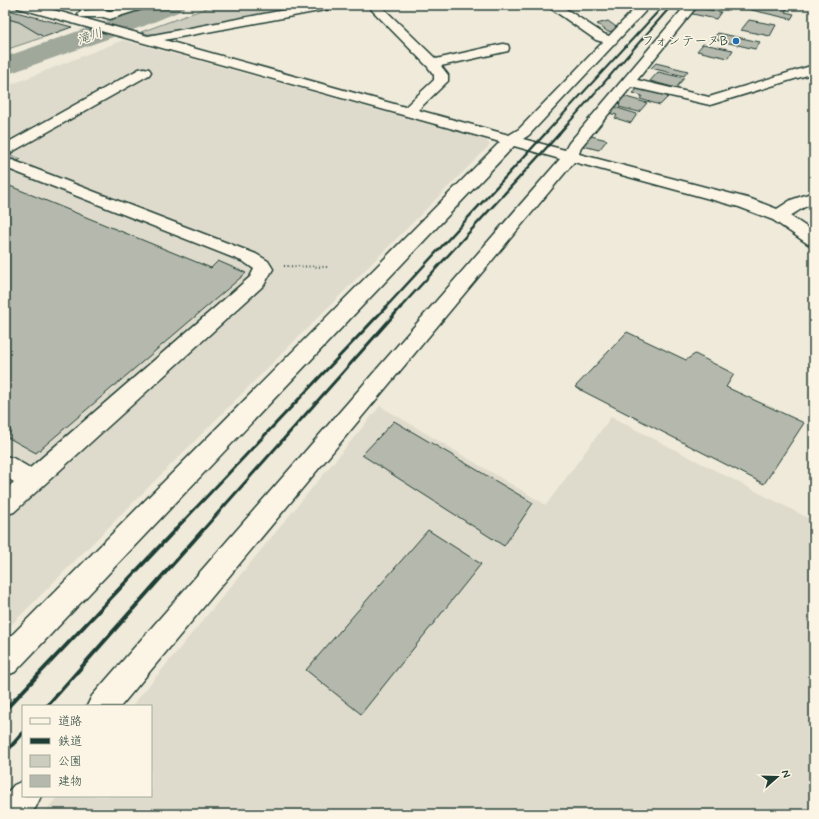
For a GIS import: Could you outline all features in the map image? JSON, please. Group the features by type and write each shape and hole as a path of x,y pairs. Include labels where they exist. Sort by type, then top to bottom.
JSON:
{"street":[{"path":"22,5 78,16 97,26 145,40 745,203 779,216 814,240"},
{"path":"78,16 92,5"},
{"path":"145,40 330,5"},
{"path":"373,5 433,64 440,75 441,81 408,112"},
{"path":"552,5 600,38 611,40"},
{"path":"5,662 512,140 524,132 645,5"},
{"path":"103,705 571,156 574,146 692,5"},
{"path":"78,16 103,13 110,15 134,6"},
{"path":"433,64 503,48"},
{"path":"628,82 710,101 814,69"},
{"path":"8,157 144,72"},
{"path":"5,505 257,281 264,273 262,265 250,258 8,157"},
{"path":"779,216 797,204 814,198"},
{"path":"5,465 32,481"},
{"path":"10,814 24,797"}],"path":[{"path":"264,269 281,266 329,267"}],"shaded area":[{"path":"123,40 486,140 490,145 5,631 5,87"},
{"path":"380,406 546,505 611,417 814,521 814,814 43,814 57,797 152,797 152,705 133,705"}],"green space":[{"path":"215,5 311,5 155,34 141,32"},
{"path":"5,18 19,22 44,37 5,50"}],"building":[{"path":"612,5 631,5 633,6 618,9"},
{"path":"746,5 769,5 787,9 785,12 794,14 791,19 743,8"},
{"path":"693,7 721,12 716,19 688,13"},
{"path":"5,9 72,27 44,37 19,22 5,18"},
{"path":"749,20 776,25 770,36 741,30"},
{"path":"608,21 619,29 608,32 597,24"},
{"name":"フォンテーヌB","path":"718,33 760,42 755,49 712,39"},
{"path":"703,44 733,50 728,58 697,51"},
{"path":"656,63 688,71 684,76 651,68"},
{"path":"658,72 684,78 676,88 650,81"},
{"path":"639,88 669,96 660,105 640,99 642,96 633,93"},
{"path":"619,95 647,103 639,112 619,107 620,103 614,101"},
{"path":"614,107 637,114 631,123 615,118 617,115 608,113"},
{"path":"591,136 607,140 599,150 583,146"},
{"path":"5,153 21,159 5,169"},
{"path":"5,184 211,268 218,261 246,273 36,453 7,437 11,430 5,427"},
{"path":"627,332 686,360 695,354 734,374 726,387 804,423 764,484 575,387"},
{"path":"394,421 533,503 504,546 362,455"},
{"path":"428,530 481,564 361,714 306,670"}],"waterway":[{"name":"滝川","path":"5,67 135,21 174,5"}],"railway":[{"path":"544,135 664,5"},
{"path":"558,135 672,5"},
{"path":"385,308 545,134"},
{"path":"400,308 559,134"},
{"path":"174,531 386,307"},
{"path":"202,531 401,307"},
{"path":"5,710 175,530"},
{"path":"48,705 203,530"},
{"path":"5,753 22,734"}],"place":[{"name":"フォンテーヌB","path":"736,41"}]}
